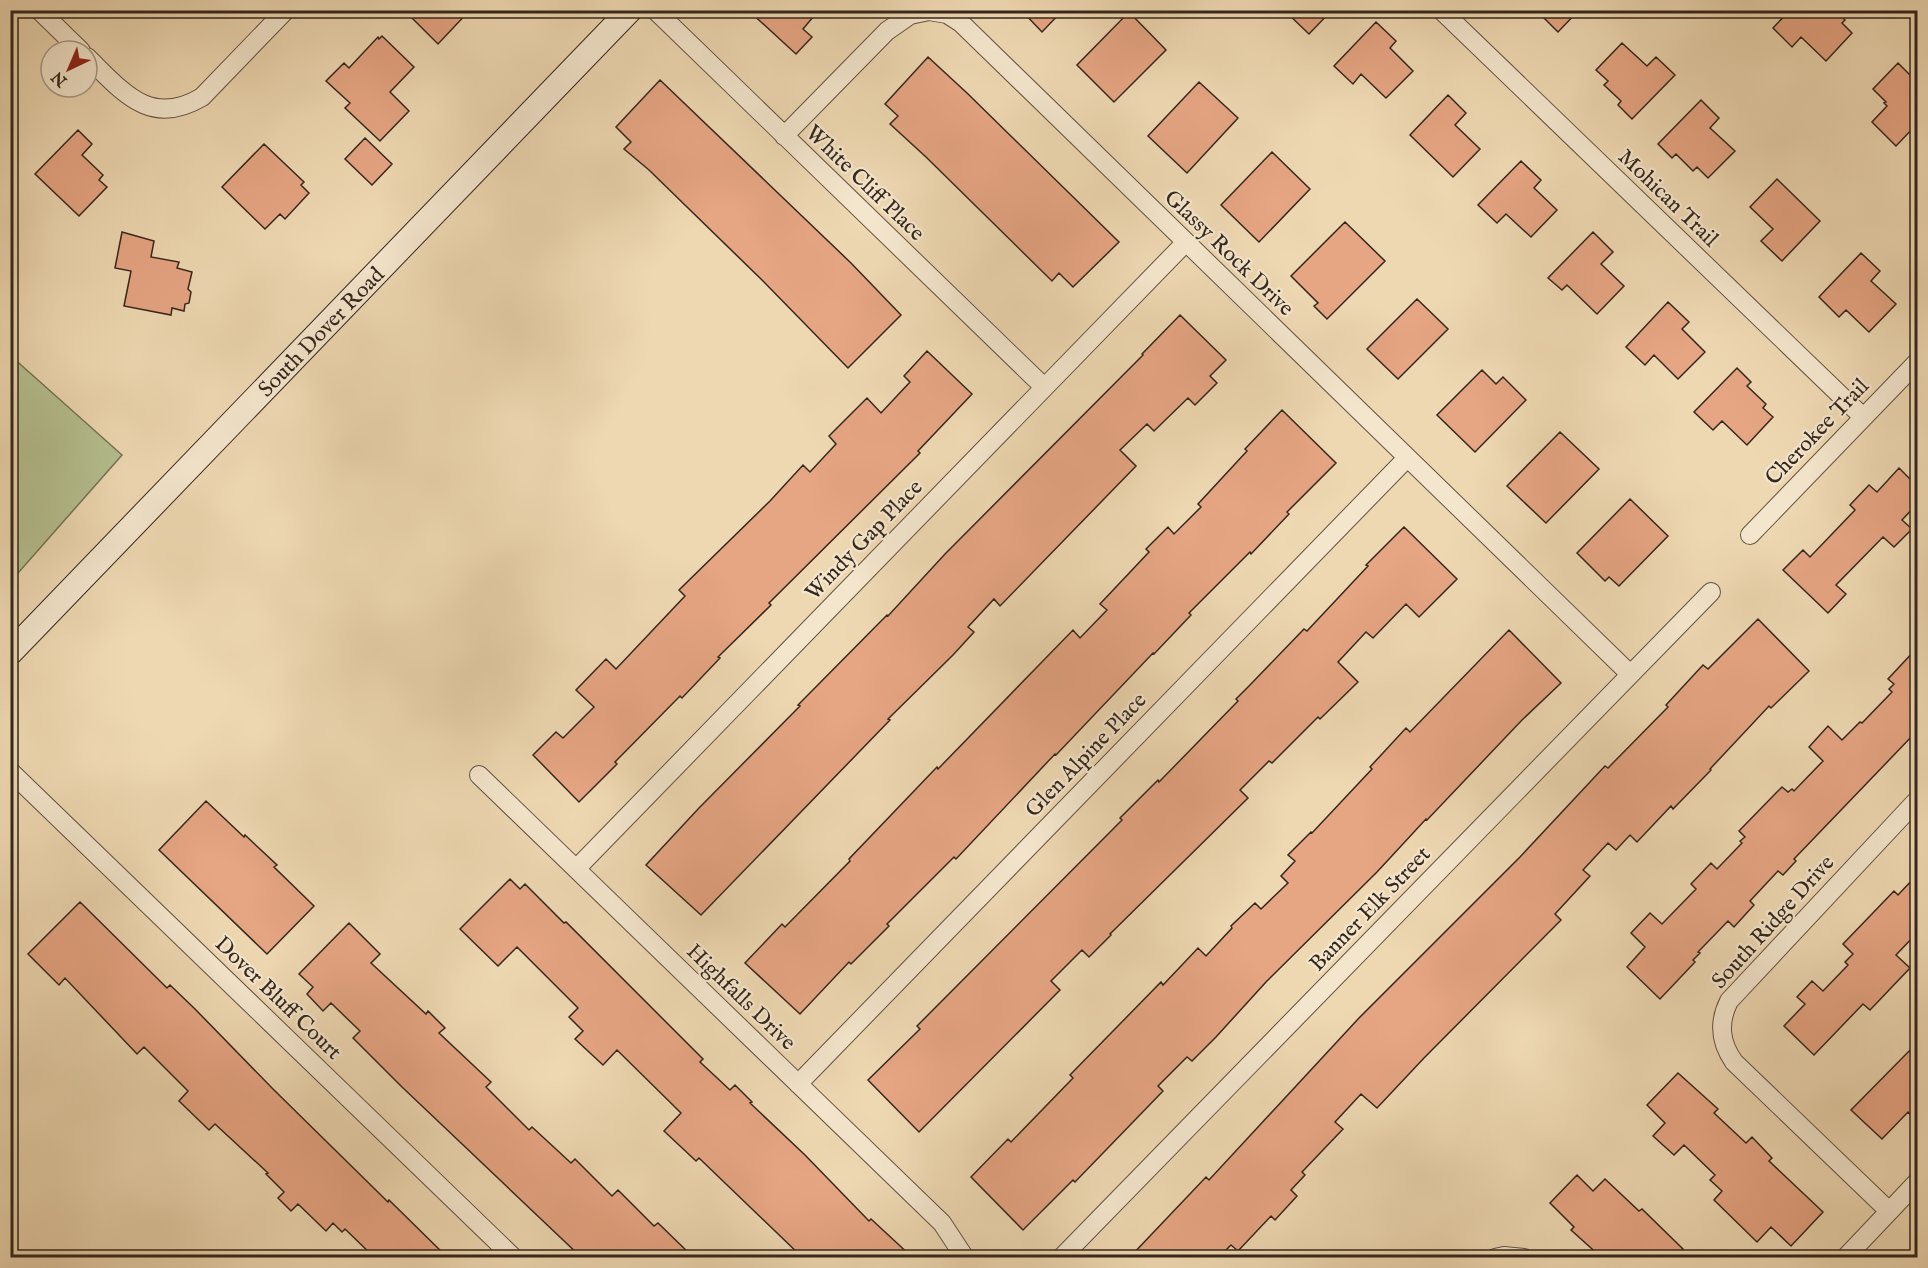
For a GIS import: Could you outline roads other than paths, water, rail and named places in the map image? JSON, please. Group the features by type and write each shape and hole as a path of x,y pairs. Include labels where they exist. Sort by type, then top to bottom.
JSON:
{"street":[{"path":"39,10 69,39"},
{"path":"99,69 122,91 147,107 160,110 188,105 202,97 286,10"},
{"name":"South Dover Road","path":"10,653 630,10"},
{"name":"White Cliff Place","path":"655,10 1044,387"},
{"name":"Mohican Trail","path":"1442,10 1863,417"},
{"name":"Glassy Rock Drive","path":"784,136 887,31 910,15 929,11 947,14 961,23 1630,674"},
{"name":"Windy Gap Place","path":"576,869 1186,242"},
{"name":"Cherokee Trail","path":"1750,535 1917,361"},
{"name":"Glen Alpine Place","path":"798,1084 1407,458"},
{"name":"Banner Elk Street","path":"1061,1257 1711,592"},
{"name":"Dover Bluff Court","path":"10,771 514,1257"},
{"name":"Highfalls Drive","path":"479,775 942,1223 964,1257"},
{"name":"South Ridge Drive","path":"1888,1211 1734,1062 1722,1041 1721,1022 1729,1001 1917,799"},
{"path":"1845,1257 1917,1181"},
{"path":"1495,1257 1524,1257"}]}
